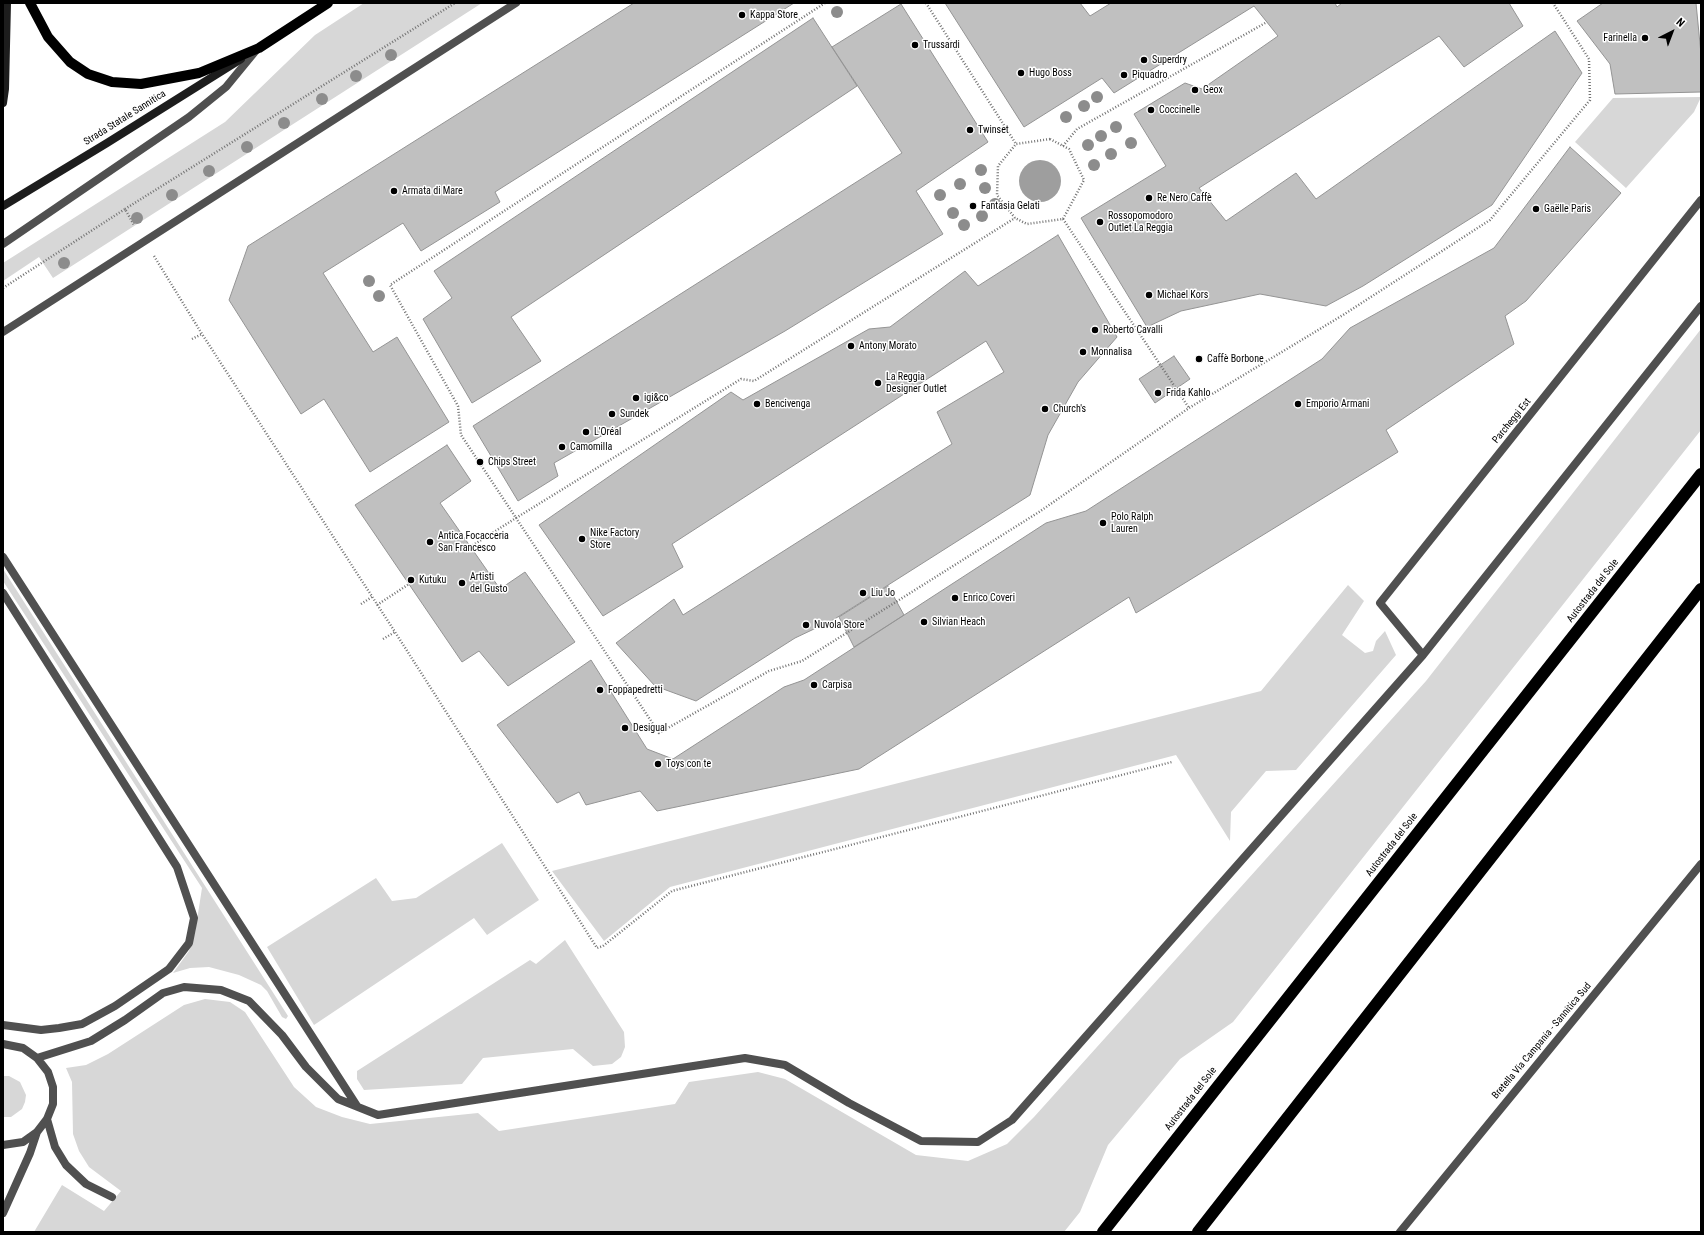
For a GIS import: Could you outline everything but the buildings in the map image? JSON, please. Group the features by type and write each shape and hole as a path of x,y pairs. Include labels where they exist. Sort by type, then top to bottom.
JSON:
{"highway":[{"name":"Autostrada del Sole","path":"1103,1232 1701,474"},
{"path":"1198,1232 1701,589"}],"main road":[{"path":"3,103 6,90 7,3"},
{"name":"Strada Statale Sannitica","path":"30,3 48,37 70,62 88,74 112,82 141,84 199,73 259,48"},
{"name":"Strada Statale Sannitica","path":"3,206 107,144 328,3"}],"street":[{"path":"3,332 516,3"},
{"path":"3,244 189,117 226,87 259,48"},
{"name":"Parcheggi Est","path":"1423,655 1380,603 1701,200"},
{"path":"37,1058 91,1041 125,1020 163,993 184,987 221,990 249,1001 282,1035 306,1067 338,1099 378,1115 745,1058 785,1065 849,1103 921,1142 978,1142 1012,1120 1423,655 1701,306"},
{"path":"3,557 357,1107"},
{"path":"3,593 177,867 194,918 189,943 169,969 115,1006 82,1024 59,1028 41,1030 3,1025"},
{"name":"Bretella Via Campania - Sannitica Sud","path":"1400,1232 1701,864"},
{"path":"3,1044 23,1048 37,1058 48,1072 53,1087 53,1104 47,1119 37,1132 23,1142 3,1145"},
{"path":"47,1119 55,1147 66,1165 86,1184 112,1197"},
{"path":"3,1213 30,1153 37,1132"}],"path":[{"path":"3,288 124,209 455,3"},
{"path":"825,3 390,285 458,406 461,435 659,733 769,671 802,661 1039,512 1189,408 1343,315 1490,220 1590,100 1589,59 1553,3"},
{"path":"926,3 1016,144"},
{"path":"1063,146 1076,129 1267,22"},
{"path":"1050,139 1069,150 1084,180 1063,219 1027,224 1015,218 997,195 998,166 1016,144 1050,139"},
{"path":"124,209 134,226"},
{"path":"470,547 741,379 754,381 1015,218"},
{"path":"1063,219 1189,408"},
{"path":"151,251 202,334 597,948 604,946 672,891 1172,762"},
{"path":"192,339 202,334"},
{"path":"377,605 409,584"},
{"path":"361,604 372,597"},
{"path":"383,639 395,632"}],"shaded area":[{"path":"364,3 482,3 53,278 39,257 3,281 3,263 225,122 315,35"},
{"path":"1701,97 1694,112 1626,188 1575,142 1613,98"},
{"path":"1040,160 1055,166 1061,181 1055,196 1040,202 1025,196 1019,181 1025,166"},
{"path":"1701,329 1701,430 1233,1022 1180,1059 1108,1145 1080,1212 1064,1232 34,1232 62,1185 104,1211 121,1191 89,1167 79,1151 73,1134 72,1082 66,1068 86,1065 108,1054 184,1005 205,999 230,1002 245,1012 294,1087 316,1107 342,1117 370,1124 478,1113 499,1131 675,1104 689,1082 758,1072 785,1079 916,1155 968,1161 1007,1144 1034,1117 1426,681"},
{"path":"3,569 288,1016 286,1019 282,1017 267,991 261,985 239,975 209,967 190,968 173,973 189,951 195,933 202,888 3,581"},
{"path":"1348,585 1364,601 1342,635 1365,653 1373,651 1376,641 1385,631 1396,655 1296,770 1266,771 1231,812 1230,841 1176,755 670,887 604,941 552,871 1261,691"},
{"path":"502,843 539,900 487,935 474,918 314,1025 267,947 376,878 392,901 416,898"},
{"path":"565,940 624,1032 625,1047 621,1057 612,1064 593,1066 573,1049 483,1058 462,1084 364,1090 357,1079 357,1071 530,960 536,964"},
{"path":"3,1076 9,1076 20,1082 26,1095 22,1109 11,1117 3,1117"}],"place":[{"name":"Kappa Store","path":"742,15"},
{"name":"Farinella","path":"1645,38"},
{"name":"Trussardi","path":"915,45"},
{"name":"Superdry","path":"1144,60"},
{"name":"Hugo Boss","path":"1021,73"},
{"name":"Piquadro","path":"1124,75"},
{"name":"Geox","path":"1195,90"},
{"name":"Coccinelle","path":"1151,110"},
{"name":"Twinset","path":"970,130"},
{"name":"Armata di Mare","path":"394,191"},
{"name":"Re Nero Caffè","path":"1149,198"},
{"name":"Fantasia Gelati","path":"973,206"},
{"name":"Gaëlle Paris","path":"1536,209"},
{"name":"Rossopomodoro Outlet La Reggia","path":"1100,222"},
{"name":"Michael Kors","path":"1149,295"},
{"name":"Roberto Cavalli","path":"1095,330"},
{"name":"Antony Morato","path":"851,346"},
{"name":"Monnalisa","path":"1083,352"},
{"name":"Caffè Borbone","path":"1199,359"},
{"name":"La Reggia Designer Outlet","path":"878,383"},
{"name":"Frida Kahlo","path":"1158,393"},
{"name":"igi&co","path":"636,398"},
{"name":"Bencivenga","path":"757,404"},
{"name":"Emporio Armani","path":"1298,404"},
{"name":"Church's","path":"1045,409"},
{"name":"Sundek","path":"612,414"},
{"name":"L'Oréal","path":"586,432"},
{"name":"Camomilla","path":"562,447"},
{"name":"Chips Street","path":"480,462"},
{"name":"Polo Ralph Lauren","path":"1103,523"},
{"name":"Nike Factory Store","path":"582,539"},
{"name":"Antica Focacceria San Francesco","path":"430,542"},
{"name":"Kutuku","path":"411,580"},
{"name":"Artisti del Gusto","path":"462,583"},
{"name":"Liu Jo","path":"863,593"},
{"name":"Enrico Coveri","path":"955,598"},
{"name":"Silvian Heach","path":"924,622"},
{"name":"Nuvola Store","path":"806,625"},
{"name":"Carpisa","path":"814,685"},
{"name":"Foppapedretti","path":"600,690"},
{"name":"Desigual","path":"625,728"},
{"name":"Toys con te","path":"658,764"}]}
